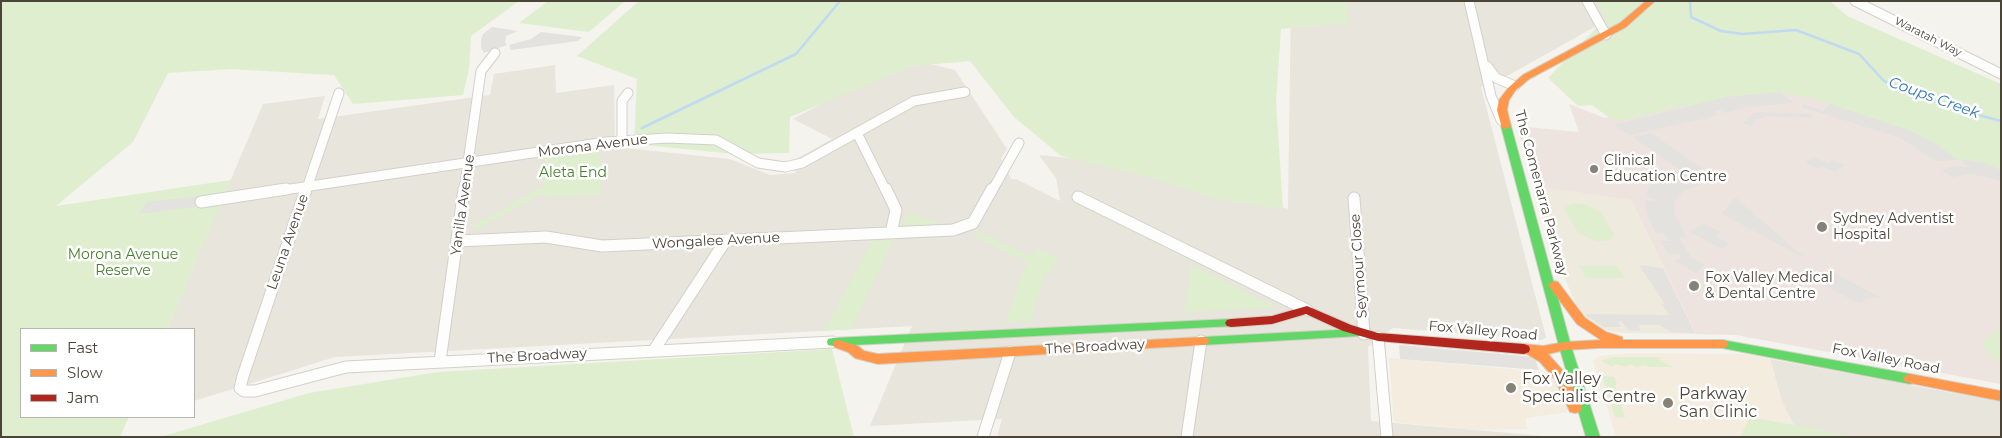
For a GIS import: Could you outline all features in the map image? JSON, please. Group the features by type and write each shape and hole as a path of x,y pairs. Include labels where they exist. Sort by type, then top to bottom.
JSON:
{"main road":[{"path":"1514,88 1543,68 1606,35 1632,18 1651,1"},
{"name":"The Comenarra Parkway","path":"1514,88 1504,100 1502,110 1505,128 1592,437"},
{"path":"1546,273 1560,296 1581,321 1601,335 1627,343"},
{"name":"Fox Valley Road","path":"1307,310 1362,333 1378,337 1531,351 1543,351 1565,346 1627,343 1739,346 2001,396"},
{"name":"The Broadway","path":"833,342 1242,323 1272,320 1307,310"},
{"name":"The Broadway","path":"833,342 847,346 869,358 888,358 1362,333"},
{"path":"873,340 871,350 888,358"},
{"path":"1531,351 1545,358 1561,377 1592,437"}],"street":[{"path":"1469,1 1485,63 1487,79 1497,111 1505,128"},
{"path":"1587,1 1606,35"},
{"name":"Waratah Way","path":"1855,1 2001,74"},
{"name":"Yanilla Avenue","path":"440,361 481,70 495,53"},
{"path":"1485,63 1496,78 1514,88"},
{"path":"1487,79 1494,84 1514,88"},
{"name":"Morona Avenue","path":"201,202 622,141 667,138 716,140 758,163 785,167 802,163 914,101 965,92"},
{"name":"Leuna Avenue","path":"244,391 240,388 243,376 339,93"},
{"path":"622,141 622,100 628,93"},
{"path":"857,133 896,210 891,233"},
{"name":"Wongalee Avenue","path":"458,241 546,237 602,246 953,230 972,223 1019,143"},
{"name":"Fox Valley Road","path":"1078,198 1307,310"},
{"name":"Seymour Close","path":"1354,198 1362,333"},
{"path":"654,350 726,240"},
{"path":"1378,337 1387,437"},
{"path":"1187,437 1201,341"},
{"name":"The Broadway","path":"244,391 256,390 346,367 833,342"},
{"path":"983,437 1010,352"}],"shaded area":[{"path":"1291,1 1635,1 1634,5 1507,76 1481,87 1546,337 1542,340 1393,328 1368,347 1371,421 1555,437 997,437 1002,419 870,426 912,326 335,357 195,401 195,328 167,328 263,104 325,96 318,119 490,95 494,74 555,65 556,93 614,85 615,147 730,159 770,175 796,173 791,162 832,139 793,119 906,58 955,70 1007,149 1001,158 1011,179 1016,179 1060,201 1056,178 1039,155 1154,167 1288,209"},
{"path":"492,27 518,31 506,36 505,42 507,45 484,53 481,47 481,40 483,34"},
{"path":"541,32 582,37 578,41 511,50 509,45 531,39"},
{"name":"Sydney Adventist Hospital","path":"1744,75 2001,147 2001,384 1736,335 1696,334 1631,200 1535,186 1517,126 1579,132 1569,104 1605,118"},
{"path":"1780,92 1794,103 1748,107 1725,113 1720,110 1714,112 1718,115 1708,118 1629,135 1614,125 1726,97"},
{"path":"1803,104 1824,111 1830,104 1911,131 1933,142 1958,160 1936,161 1900,138 1802,107"},
{"path":"1754,113 1810,114 1814,118 1766,116 1757,119 1751,126 1743,123"},
{"path":"1651,133 1703,169 1685,173 1702,184 1684,191 1675,201 1675,214 1687,238 1678,237 1691,257 1705,265 1695,273 1674,260 1682,258 1678,254 1669,255 1661,241 1670,241 1664,233 1655,232 1647,214 1645,200 1655,201 1655,199 1646,197 1648,188 1659,178 1681,171 1633,137"},
{"path":"1521,141 1617,152 1631,200 1696,334 1621,333 1605,330 1587,319 1576,304 1558,263"},
{"path":"1814,157 1828,163 1833,160 1845,165 1835,172 1823,167 1819,169 1805,163"},
{"path":"1961,159 1984,163 2001,170 2001,181 1972,174 1953,177 1941,171 1953,166 1967,167"},
{"path":"209,195 202,206 139,214 147,202"},
{"path":"1735,197 1806,259 1722,214"},
{"path":"1703,223 1721,232 1715,236 1730,244 1722,249 1690,232"},
{"path":"1639,265 1663,268 1695,333 1671,332 1659,325 1639,326 1640,331 1628,330 1621,321 1618,322 1621,327 1604,327 1584,314 1669,315 1662,304 1665,304"},
{"path":"1823,272 1834,273 1881,298 1867,298 1860,303 1856,302 1812,279"},
{"path":"1399,345 1534,357 1539,370 1400,359"},
{"path":"1634,353 1746,354 1770,359 1782,402 1794,425 1750,417 1740,437 1616,437 1593,361 1599,356"},
{"path":"1389,358 1551,373 1555,377 1568,412 1526,418 1527,429 1477,430 1394,422"},
{"path":"1770,359 2001,402 2001,437 1853,437 1794,425 1782,402"}],"green space":[{"name":"Morona Avenue Reserve","path":"1,1 519,1 471,36 469,69 463,95 353,104 334,75 231,69 168,73 133,142 56,206 231,180 167,328 20,328 20,418 129,418 120,437 1,437"},
{"path":"548,1 625,1 589,32 519,23"},
{"path":"639,1 1346,1 1350,23 1281,29 1276,101 1283,209 1217,199 1159,180 1061,156 1014,117 970,61 912,66 790,117 789,153 735,154 634,144 637,79 577,56"},
{"path":"1596,1 1830,1 1847,16 2001,84 2001,170 1976,161 1958,160 1933,142 1889,123 1814,99 1780,92 1726,97 1692,107 1686,105 1620,121 1607,116 1592,105 1578,106 1548,78 1606,18"},
{"name":"Aleta End","path":"599,147 602,194 544,197 543,193 474,229 474,225 544,186 545,155"},
{"path":"1577,203 1588,205 1601,213 1613,232 1613,238 1607,241 1596,241 1579,234 1564,209 1568,205"},
{"path":"908,213 942,224 901,226"},
{"path":"979,231 1031,257 1036,247 1058,258 1051,273 1045,274 1032,317 1036,321 1003,322 1007,318 1020,277 1028,262 976,237"},
{"path":"897,240 893,242 853,326 855,329 820,331 826,327 870,244 868,241"},
{"path":"1190,265 1228,283 1276,307 1184,312"},
{"path":"1579,266 1617,266 1625,278 1586,278"},
{"path":"2001,327 2001,364 1986,352 1983,342"},
{"path":"832,349 854,437 160,437 309,393 438,372"},
{"path":"1613,357 1661,357 1659,360 1673,367 1649,367 1644,365 1636,367 1630,364 1627,367 1615,364 1612,367 1601,361"},
{"path":"1605,376 1614,377 1625,418 1615,417 1603,378"},
{"path":"1750,417 1806,427 1853,437 1740,437"}],"waterway":[{"path":"642,128 796,54 840,1"},
{"name":"Coups Creek","path":"1690,1 1691,17 1721,31 1743,34 1796,30 1859,54 1884,81 1959,110 2001,121"}],"traffic: fast":[{"path":"1506,126 1565,346 1593,437"},
{"path":"833,342 1231,323"},
{"path":"1203,341 1355,333"},
{"path":"1722,344 1910,379"}],"traffic: slow":[{"path":"1506,126 1502,110 1504,100 1512,89 1526,77 1623,25 1651,1"},
{"path":"1554,285 1581,321 1601,335 1617,340"},
{"path":"839,344 853,349 860,355 878,359 1203,341"},
{"path":"1524,349 1543,351 1565,346 1598,344 1722,344"},
{"path":"1532,351 1545,359 1561,377 1575,408"},
{"path":"1910,379 2001,396"}],"traffic: jam":[{"path":"1231,323 1272,320 1307,310 1347,328 1378,337 1524,349"}],"place":[{"name":"Clinical Education Centre","path":"1594,169"},
{"name":"Sydney Adventist Hospital","path":"1822,227"},
{"name":"Fox Valley Medical & Dental Centre","path":"1694,286"},
{"name":"Fox Valley Specialist Centre","path":"1511,388"},
{"name":"Parkway San Clinic","path":"1668,403"}]}
